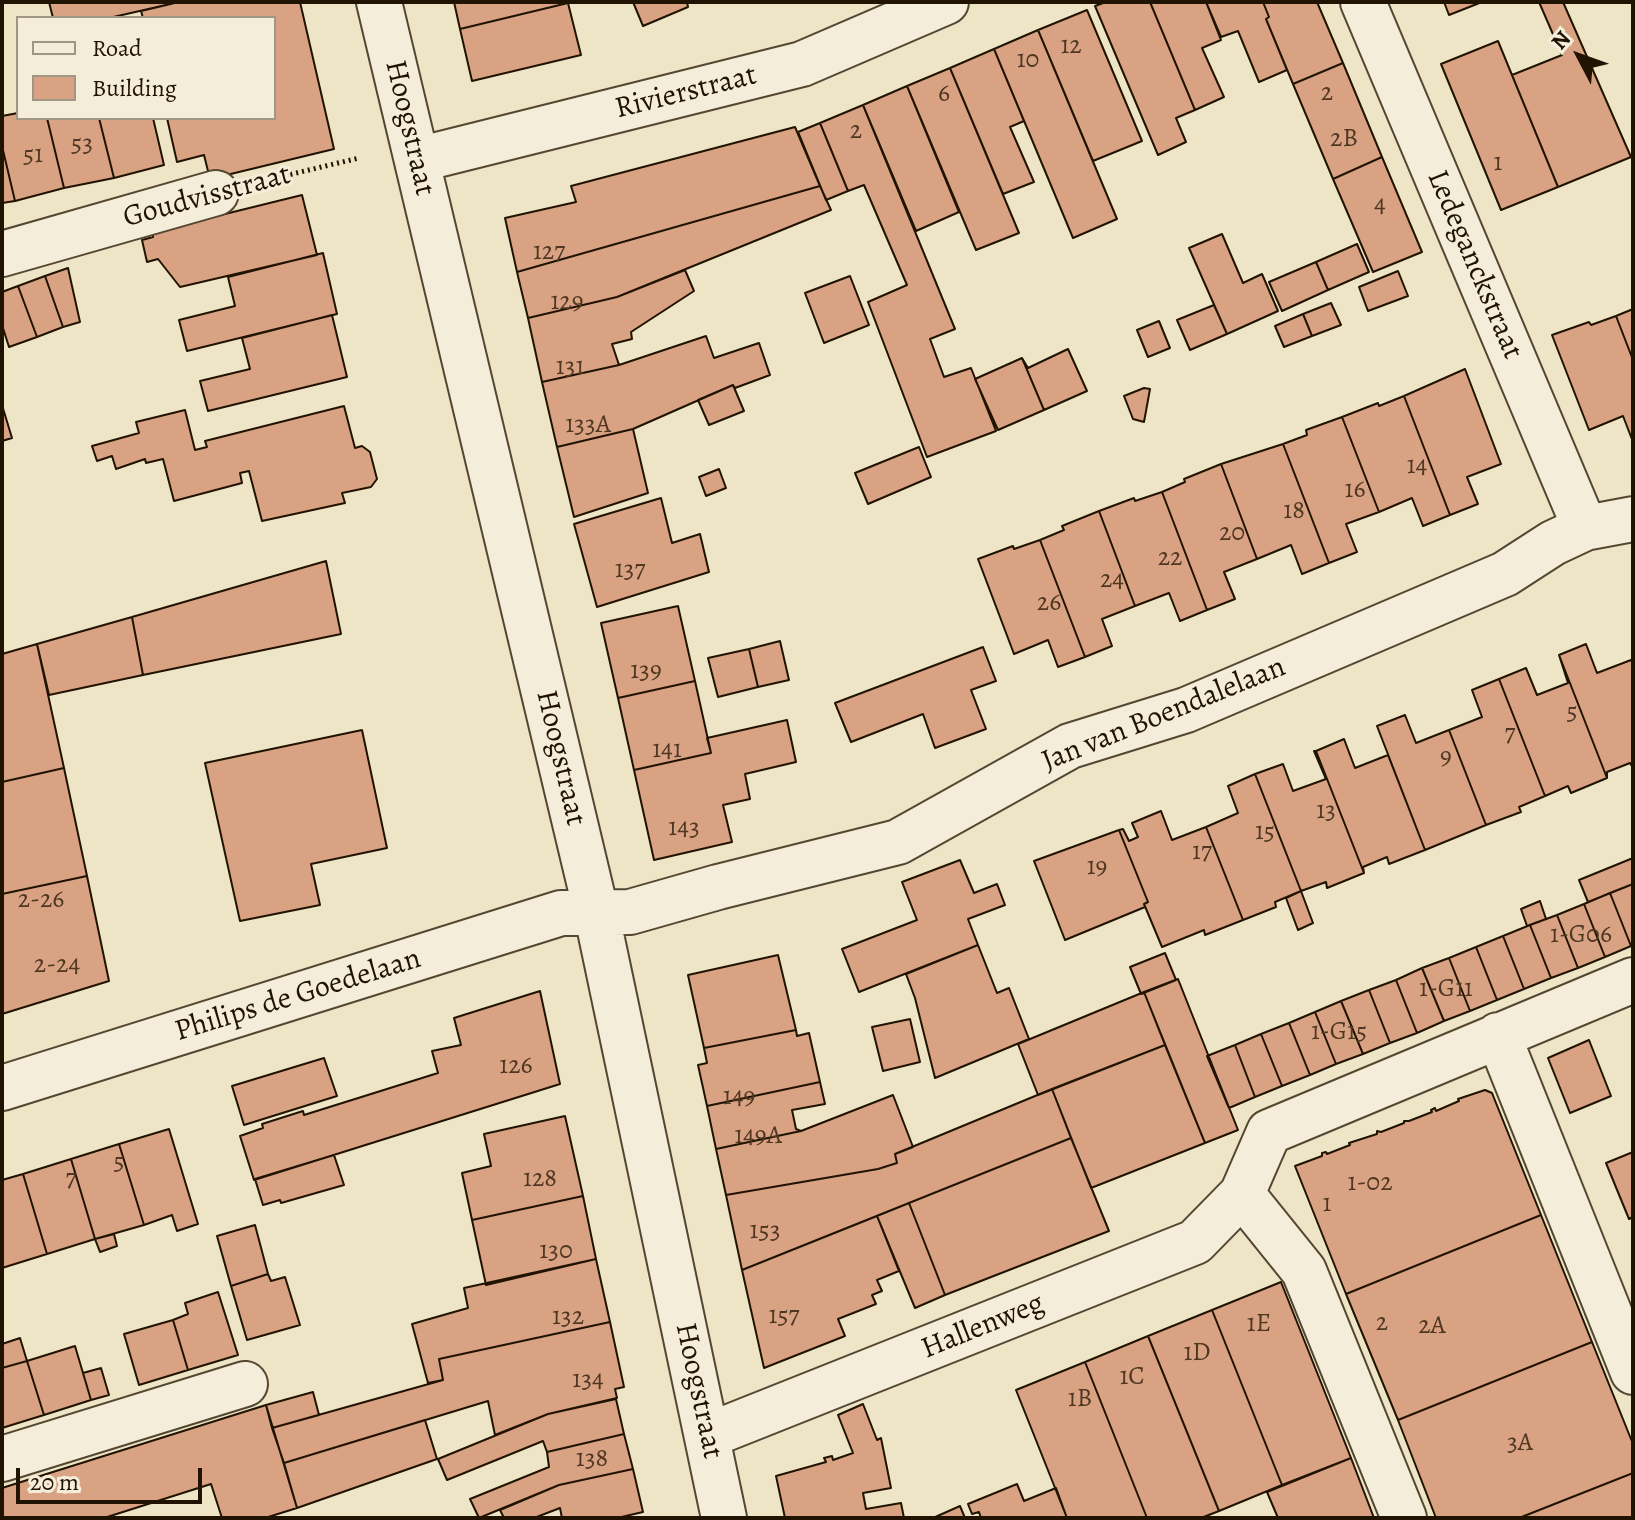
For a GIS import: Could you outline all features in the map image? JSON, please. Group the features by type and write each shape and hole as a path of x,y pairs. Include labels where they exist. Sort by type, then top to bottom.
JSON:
{"street":[{"name":"Hoogstraat","path":"379,2 596,911 724,1518"},
{"name":"Rivierstraat","path":"415,152 802,64 946,2"},
{"name":"Ledeganckstraat","path":"1363,2 1585,528"},
{"name":"Goudvisstraat","path":"2,254 216,193"},
{"name":"Jan van Boendalelaan","path":"596,911 630,912 898,842 1070,746 1186,710 1505,574 1553,543 1585,528 1633,519"},
{"name":"Philips de Goedelaan","path":"2,1088 561,913 596,911"},
{"name":"Hallenweg","path":"707,1436 1195,1242 1242,1194 1269,1132 1633,980"},
{"path":"1498,1035 1633,1372"},
{"path":"1242,1194 1304,1271 1404,1518"},
{"path":"2,1459 245,1384"}],"path":[{"name":"Goudvisstraat","path":"216,193 415,152"}],"building":[{"path":"49,2 179,2 118,16 52,16"},
{"path":"179,2 300,2 334,149 210,179 204,155 177,162 167,120 276,120 276,16 142,16 141,11"},
{"path":"454,2 568,2 568,3 460,29"},
{"path":"633,2 687,2 688,7 643,26"},
{"path":"1106,2 1150,2 1195,110 1176,118 1186,142 1158,155 1095,6"},
{"path":"1150,2 1206,2 1221,40 1202,48 1224,97 1195,110"},
{"path":"1206,2 1263,2 1269,17 1266,19 1287,70 1259,82 1238,31 1221,37"},
{"path":"1263,2 1317,2 1343,63 1293,84 1266,19 1269,17"},
{"path":"1444,2 1482,2 1449,15"},
{"path":"1539,2 1563,2 1631,157 1558,187 1512,75 1562,55"},
{"path":"568,3 581,55 472,81 460,29"},
{"path":"1087,10 1142,141 1093,161 1038,30"},
{"path":"1038,30 1117,219 1073,238 994,49"},
{"path":"1498,41 1558,187 1501,210 1441,64"},
{"path":"994,49 1024,121 1010,127 1034,182 1003,194 950,68"},
{"path":"1343,63 1382,157 1333,179 1293,84"},
{"path":"950,68 1019,233 976,250 907,86"},
{"path":"907,86 959,212 916,231 863,105"},
{"path":"863,105 955,329 930,339 944,377 971,368 996,431 927,457 868,302 907,285 864,185 848,191 820,123"},
{"path":"16,113 16,120 47,120 64,188 15,201 2,146 2,116"},
{"path":"47,120 100,120 114,178 64,188"},
{"path":"100,120 153,120 164,165 114,178"},
{"path":"820,123 848,191 826,200 798,132"},
{"path":"795,127 820,186 517,272 505,218 576,202 571,186"},
{"path":"2,146 15,201 2,203"},
{"path":"1382,157 1422,252 1373,272 1333,179"},
{"path":"820,186 831,210 617,297 528,318 517,272"},
{"path":"302,195 317,255 180,287 158,259 147,262 142,240 153,237 152,232"},
{"path":"1222,234 1243,283 1262,274 1278,311 1227,334 1189,248"},
{"path":"1357,244 1369,272 1328,290 1316,262"},
{"path":"323,253 337,314 187,351 179,320 235,306 228,277"},
{"path":"1316,262 1328,290 1282,311 1269,282"},
{"path":"68,268 80,322 63,327 45,276"},
{"path":"685,270 694,291 631,332 632,339 612,344 619,365 542,382 528,318 617,297"},
{"path":"1398,271 1408,296 1368,311 1359,287"},
{"path":"45,276 63,327 37,337 18,286"},
{"path":"850,276 869,325 824,343 805,293"},
{"path":"18,286 37,337 9,347 2,325 2,292"},
{"path":"1331,303 1341,325 1312,336 1303,314"},
{"path":"1214,305 1227,334 1190,350 1177,320"},
{"path":"1633,309 1633,360 1616,316"},
{"path":"1303,314 1312,336 1284,347 1275,326"},
{"path":"332,315 347,377 208,411 200,381 250,369 242,338"},
{"path":"1616,316 1633,360 1633,442 1623,416 1589,430 1552,335"},
{"path":"1159,321 1170,348 1148,357 1137,330"},
{"path":"706,336 714,358 759,343 770,375 735,388 733,385 633,429 557,447 542,382 619,365"},
{"path":"1068,349 1087,391 1044,410 1022,358 1028,368"},
{"path":"1022,358 1044,410 998,430 975,379"},
{"path":"1465,369 1501,464 1467,477 1478,504 1450,515 1404,396"},
{"path":"733,385 744,411 709,425 698,400"},
{"path":"1144,388 1150,389 1144,422 1133,419 1124,396"},
{"path":"1404,396 1450,515 1423,526 1412,498 1379,512 1342,417"},
{"path":"2,405 12,438 2,441"},
{"path":"344,406 355,448 362,446 370,452 377,479 371,487 342,493 345,503 262,521 249,471 240,473 242,483 174,501 163,459 146,463 145,459 116,469 112,456 97,461 92,446 139,433 136,422 185,410 195,450 207,447 205,441"},
{"path":"1342,417 1379,512 1346,524 1357,552 1329,563 1283,444 1307,435 1306,430"},
{"path":"633,429 648,493 574,517 557,447"},
{"path":"1283,444 1329,563 1302,574 1291,545 1257,559 1221,464"},
{"path":"919,447 931,477 868,504 855,473"},
{"path":"1221,464 1257,559 1224,572 1235,599 1207,610 1162,492"},
{"path":"719,469 726,488 706,496 699,477"},
{"path":"1162,492 1207,610 1180,621 1169,593 1135,606 1099,511"},
{"path":"661,498 672,543 700,534 709,572 597,607 574,524"},
{"path":"1099,511 1135,606 1102,619 1112,646 1085,657 1040,540 1064,530 1062,526"},
{"path":"1040,540 1085,657 1058,667 1048,640 1014,654 978,559"},
{"path":"326,561 341,634 143,675 132,617"},
{"path":"678,606 695,681 618,698 601,623"},
{"path":"132,617 143,675 49,695 37,644"},
{"path":"780,641 789,680 758,687 749,649"},
{"path":"37,644 64,768 2,782 2,654"},
{"path":"1586,644 1597,673 1631,660 1633,664 1633,768 1630,763 1607,772 1607,778 1559,655"},
{"path":"983,647 996,681 971,690 986,729 935,748 923,714 851,742 835,703"},
{"path":"749,649 758,687 718,697 708,658"},
{"path":"1559,655 1607,778 1571,793 1568,786 1545,796 1499,679 1526,668 1537,695 1568,683"},
{"path":"1499,679 1545,796 1519,807 1521,812 1486,825 1449,730 1482,717 1472,690"},
{"path":"695,681 711,753 634,770 618,698"},
{"path":"1405,715 1416,743 1449,730 1486,825 1425,850 1377,726"},
{"path":"787,720 796,762 745,774 750,799 723,805 732,842 654,860 634,770 711,753 707,738"},
{"path":"362,730 387,848 311,864 320,905 240,921 205,763"},
{"path":"1344,739 1355,768 1388,755 1425,850 1389,864 1387,857 1363,867 1364,873 1316,751"},
{"path":"1316,751 1364,873 1327,888 1326,882 1301,891 1255,774 1283,764 1293,791 1326,779"},
{"path":"64,768 87,876 2,894 2,782"},
{"path":"1255,774 1301,891 1275,902 1276,907 1243,920 1206,827 1238,813 1228,786"},
{"path":"1161,811 1172,840 1206,827 1243,920 1205,935 1204,930 1162,947 1119,830 1123,829 1129,841 1138,837 1132,823"},
{"path":"1119,830 1148,902 1144,904 1145,907 1065,940 1034,861"},
{"path":"1633,858 1633,884 1588,902 1579,880"},
{"path":"960,860 974,893 997,884 1005,905 968,919 978,945 859,992 842,949 917,920 902,882"},
{"path":"87,876 109,981 2,1014 2,894"},
{"path":"1633,884 1633,945 1631,946 1610,893"},
{"path":"1301,891 1313,923 1298,930 1286,898"},
{"path":"1610,893 1631,946 1605,957 1584,904"},
{"path":"1540,901 1546,919 1527,926 1521,909"},
{"path":"1584,904 1605,957 1578,968 1557,915"},
{"path":"1557,915 1578,968 1551,978 1530,925"},
{"path":"1530,925 1551,978 1524,989 1503,936"},
{"path":"1503,936 1524,989 1497,1000 1476,947"},
{"path":"978,945 997,993 1009,988 1029,1039 935,1078 906,974"},
{"path":"1476,947 1497,1000 1470,1011 1449,958"},
{"path":"1165,953 1176,980 1141,994 1130,967"},
{"path":"778,955 796,1030 704,1048 688,975"},
{"path":"1449,958 1470,1011 1444,1021 1422,968"},
{"path":"1422,968 1444,1021 1417,1033 1396,980"},
{"path":"1178,979 1238,1130 1205,1143 1144,992"},
{"path":"1396,980 1417,1033 1390,1043 1369,990"},
{"path":"1369,990 1390,1043 1363,1054 1341,1001"},
{"path":"540,991 560,1084 254,1180 240,1136 263,1128 262,1124 303,1111 304,1115 438,1073 432,1051 461,1045 454,1018"},
{"path":"1144,992 1165,1045 1038,1095 1018,1044"},
{"path":"1341,1001 1363,1054 1336,1064 1315,1012"},
{"path":"1315,1012 1336,1064 1310,1075 1289,1023"},
{"path":"910,1019 920,1062 883,1071 872,1027"},
{"path":"1289,1023 1310,1075 1282,1086 1261,1034"},
{"path":"796,1030 797,1036 809,1033 820,1082 707,1106 698,1065 707,1063 704,1048"},
{"path":"1261,1034 1282,1086 1255,1097 1235,1045"},
{"path":"1589,1040 1611,1096 1570,1113 1548,1058"},
{"path":"1165,1045 1205,1143 1091,1188 1052,1089"},
{"path":"1235,1045 1255,1097 1229,1108 1207,1056"},
{"path":"324,1058 337,1096 244,1125 232,1086"},
{"path":"820,1082 825,1104 792,1110 796,1129 801,1131 716,1149 707,1106"},
{"path":"1052,1089 1071,1138 742,1270 726,1195 878,1169 897,1163 895,1154"},
{"path":"1485,1090 1492,1093 1541,1215 1346,1294 1295,1166"},
{"path":"893,1095 913,1147 895,1154 897,1163 878,1169 726,1195 716,1149 801,1131"},
{"path":"565,1116 583,1196 472,1220 462,1173 491,1166 484,1134"},
{"path":"169,1129 198,1224 177,1231 172,1215 144,1225 119,1144"},
{"path":"1071,1138 1109,1231 945,1295 909,1203"},
{"path":"119,1144 144,1225 95,1239 71,1159"},
{"path":"1633,1152 1633,1217 1629,1219 1606,1163"},
{"path":"334,1155 344,1185 263,1205 255,1179"},
{"path":"71,1159 95,1239 47,1254 23,1174"},
{"path":"23,1174 47,1254 2,1268 2,1180"},
{"path":"583,1196 596,1259 486,1285 472,1220"},
{"path":"909,1203 945,1295 915,1308 877,1216"},
{"path":"1541,1215 1592,1342 1398,1420 1346,1294"},
{"path":"877,1216 899,1271 877,1280 882,1291 872,1295 876,1304 838,1319 845,1336 764,1368 742,1270"},
{"path":"255,1225 268,1274 231,1286 217,1236"},
{"path":"114,1234 117,1246 100,1252 95,1239"},
{"path":"596,1259 610,1322 439,1359 443,1380 428,1383 412,1324 468,1308 464,1288"},
{"path":"268,1274 271,1281 285,1277 300,1325 247,1340 231,1286"},
{"path":"1281,1282 1351,1458 1282,1485 1212,1310"},
{"path":"218,1292 238,1355 188,1370 173,1320 188,1314 185,1303"},
{"path":"1212,1310 1282,1485 1219,1511 1148,1336"},
{"path":"173,1320 188,1370 139,1385 124,1334"},
{"path":"610,1322 624,1387 615,1389 617,1398 548,1414 495,1435 488,1401 284,1463 272,1428 443,1380 439,1359"},
{"path":"1148,1336 1219,1511 1201,1518 1147,1518 1085,1362"},
{"path":"20,1338 27,1361 2,1368 2,1344"},
{"path":"1592,1342 1633,1444 1633,1473 1519,1518 1436,1518 1398,1420"},
{"path":"75,1346 91,1400 44,1415 27,1361"},
{"path":"27,1361 44,1415 2,1428 2,1368"},
{"path":"1085,1362 1147,1518 1067,1518 1016,1390"},
{"path":"101,1368 109,1395 91,1400 83,1373"},
{"path":"313,1392 319,1415 272,1428 266,1405"},
{"path":"616,1399 624,1434 547,1452 543,1441 447,1480 438,1459 548,1414"},
{"path":"863,1404 877,1440 881,1438 891,1488 863,1493 866,1509 901,1503 904,1518 785,1518 776,1476 826,1462 824,1458 832,1456 833,1460 853,1453 838,1415"},
{"path":"266,1405 297,1508 265,1518 222,1518 211,1484 104,1518 2,1518 2,1488"},
{"path":"425,1420 437,1459 297,1508 284,1463"},
{"path":"624,1434 633,1469 559,1485 479,1518 470,1499 549,1467 547,1452"},
{"path":"1351,1458 1374,1518 1278,1518 1267,1492"},
{"path":"633,1469 643,1512 617,1518 562,1518 560,1508 534,1518 504,1518 500,1510 559,1485"},
{"path":"1633,1473 1633,1518 1519,1518"},
{"path":"1017,1484 1024,1501 1056,1488 1067,1518 981,1518 979,1512 972,1514 968,1504"},
{"path":"960,1506 965,1518 933,1518"}]}
